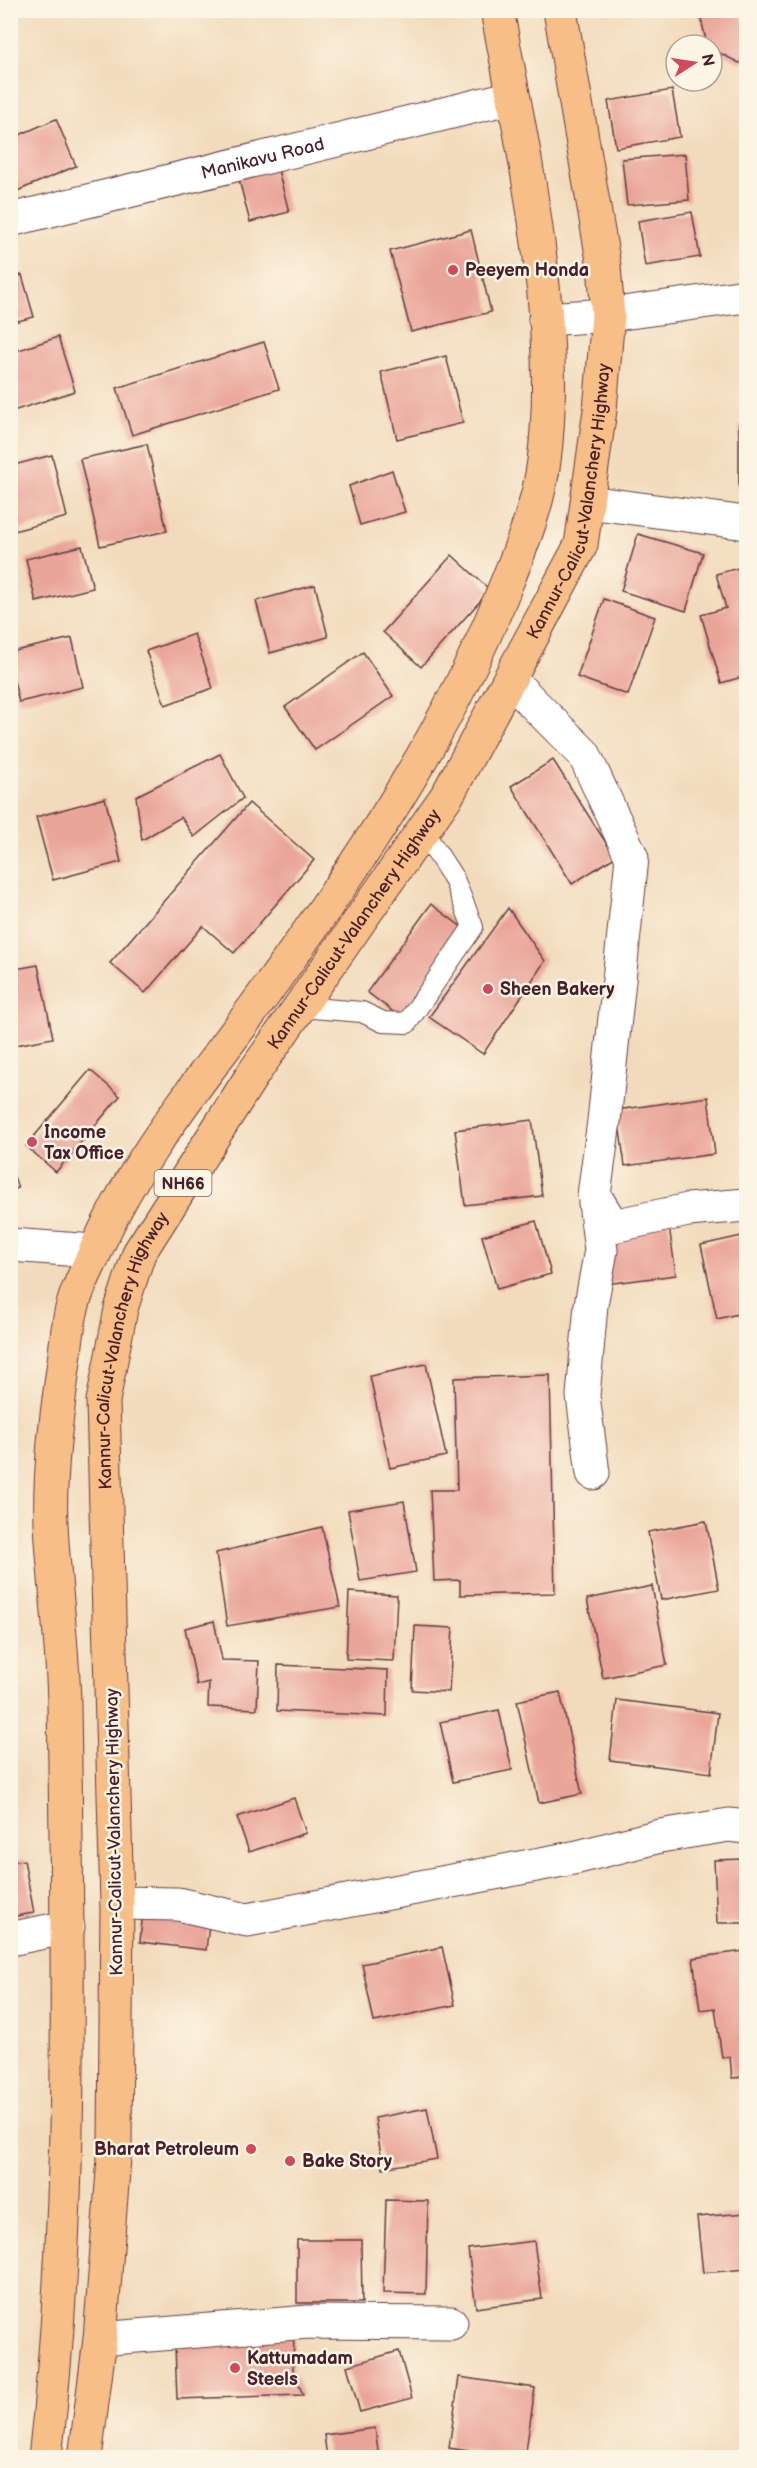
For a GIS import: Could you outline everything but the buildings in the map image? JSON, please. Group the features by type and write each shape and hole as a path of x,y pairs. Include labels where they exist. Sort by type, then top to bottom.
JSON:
{"highway":[{"name":"Kannur-Calicut-Valanchery Highway","path":"45,2457 58,2346 66,2190 68,1994 63,1650 51,1510 56,1419 72,1306 112,1211 168,1123 262,998 379,828 430,748 486,633 534,511 544,460 548,391 545,319 535,233 497,10"},
{"name":"Kannur-Calicut-Valanchery Highway","path":"85,2457 100,2339 115,2145 118,1995 104,1401 122,1309 139,1253 253,1074 448,794 581,545 588,502 608,315 604,266 560,10"},
{"path":"68,1994 118,1995"}],"street":[{"name":"Manikavu Road","path":"10,220 513,97"},
{"path":"545,319 608,315 747,296"},
{"path":"588,502 747,523"},
{"path":"519,689 584,754 632,858 606,1110 594,1195 602,1250 591,1305 583,1396 593,1473"},
{"path":"594,1195 613,1226 688,1210 747,1204"},
{"path":"10,1245 95,1251"},
{"path":"117,1903 178,1904 247,1920 578,1857 660,1836 729,1825 747,1827"},
{"path":"10,1939 68,1927"},
{"path":"100,2339 308,2322 451,2323"}],"lane":[{"path":"300,1007 362,1012 382,1022 407,1023 473,927 454,879 423,831"}],"place":[{"name":"Peeyem Honda","path":"453,270"},
{"name":"Sheen Bakery","path":"488,989"},
{"name":"Income Tax Office","path":"32,1142"},
{"name":"Bharat Petroleum","path":"251,2149"},
{"name":"Bake Story","path":"290,2161"},
{"name":"Kattumadam Steels","path":"235,2368"}]}
